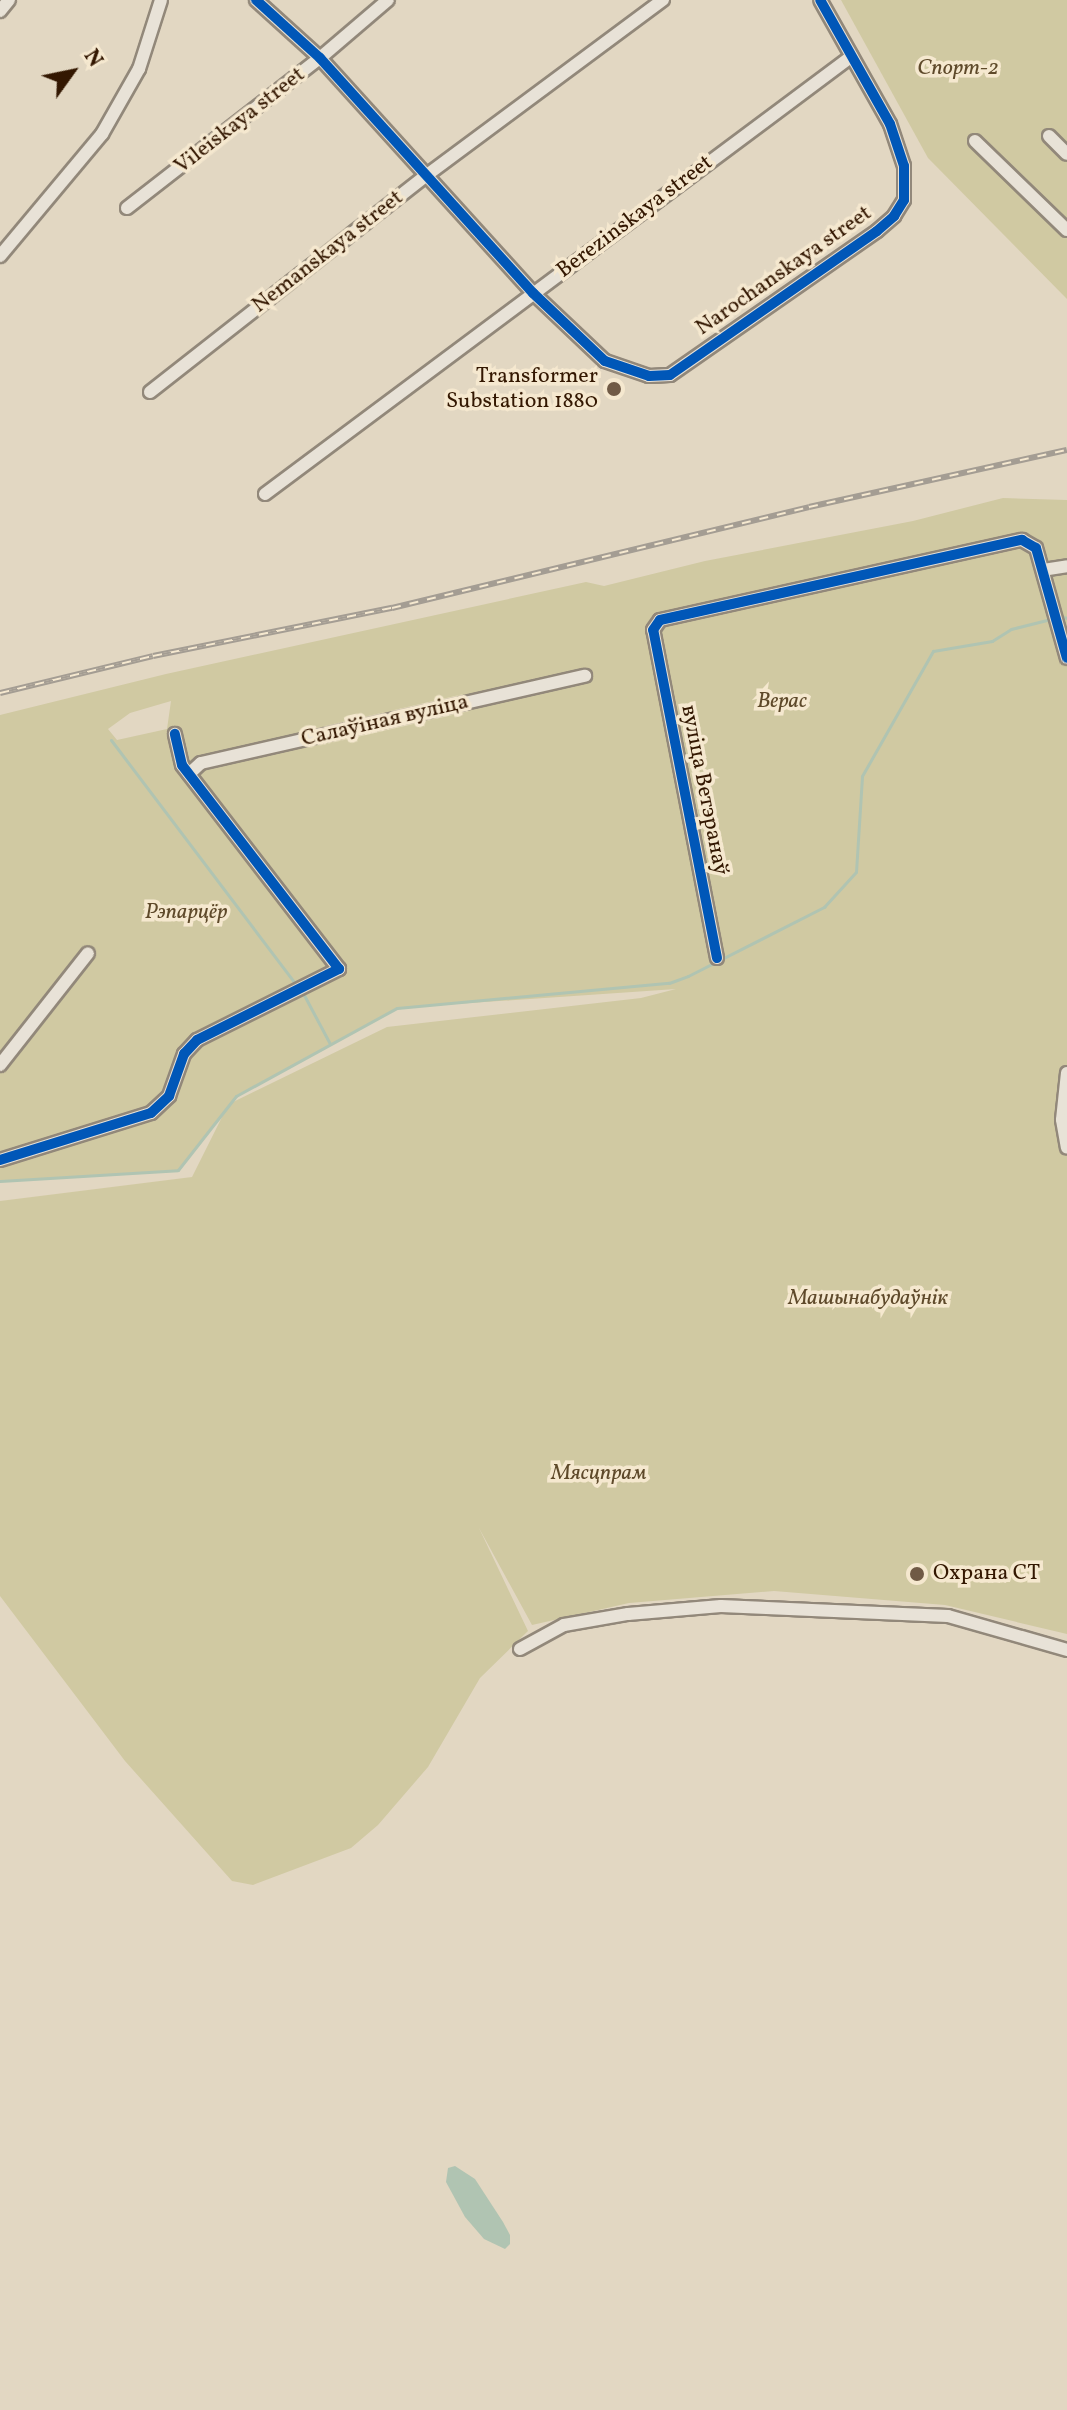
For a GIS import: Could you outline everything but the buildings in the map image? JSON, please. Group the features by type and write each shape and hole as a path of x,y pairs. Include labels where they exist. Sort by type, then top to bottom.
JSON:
{"street":[{"path":"0,11 9,0"},
{"path":"0,256 102,134 139,69 161,0"},
{"path":"256,0 320,58 533,293"},
{"name":"Vileiskaya street","path":"127,208 320,58 388,0"},
{"name":"Nemanskaya street","path":"150,392 427,175 663,0"},
{"name":"Narochanskaya street","path":"533,293 605,361 649,376 670,375 894,216 904,200 904,166 894,133 820,0"},
{"name":"Berezinskaya street","path":"265,494 852,56"},
{"path":"1049,136 1067,154"},
{"path":"975,141 1067,230"},
{"name":"вуліца Ветэранаў","path":"717,958 653,630 660,620 1022,540 1036,548 1043,570"},
{"path":"1067,566 1043,570 1067,658"},
{"path":"1053,606 1067,607"},
{"name":"Салаўіная вуліца","path":"189,774 201,763 585,676"},
{"path":"0,1160 151,1113 169,1096 184,1054 197,1040 339,969 189,774 179,758 175,734"},
{"path":"0,1065 88,953"},
{"path":"1067,1073 1062,1120 1067,1148"},
{"path":"520,1649 564,1625 628,1614 721,1606 948,1616 1067,1650"}],"green space":[{"name":"Спорт-2","path":"841,0 1067,0 1067,299 928,158"},
{"path":"1003,498 1067,500 1067,1634 945,1605 774,1591 629,1603 532,1625 479,1528 528,1631 480,1678 428,1767 378,1825 351,1848 253,1885 232,1881 125,1761 0,1596 0,1201 192,1177 224,1113 178,1170 0,1181 0,715 166,674 586,582 604,586 705,561 913,521","holes":["171,701 167,729 117,740 108,729 130,713","676,989 641,998 387,1027 231,1103 237,1096 397,1008"]}],"shaded area":[{"path":"455,2166 475,2179 503,2222 510,2235 510,2244 505,2249 484,2239 465,2217 446,2182 448,2168"}],"waterway":[{"path":"1063,617 1067,618"},
{"path":"0,1181 178,1170 236,1096 397,1008 669,983 824,907 856,872 862,776 933,651 992,641 1011,629 1048,620"},
{"path":"111,740 294,982"},
{"path":"304,995 330,1044"}],"railway":[{"path":"0,693 153,656 392,608 809,507 1067,450"}],"cycle path":[{"path":"256,0 320,58 533,293 605,361 649,376 670,375 877,231 894,216 904,200 904,166 890,124 820,0"},
{"path":"717,958 653,630 660,620 1022,540 1036,548 1067,658"},
{"path":"0,1160 151,1113 169,1096 184,1054 197,1040 339,969 182,765 175,734"}],"place":[{"name":"Transformer Substation 1880","path":"614,389"},
{"name":"Охрана СТ","path":"917,1574"}],"park label":[{"name":"Верас","path":"782,702"},
{"name":"Рэпарцёр","path":"186,913"},
{"name":"Машынабудаўнік","path":"868,1299"},
{"name":"Мясцпрам","path":"599,1474"}]}
